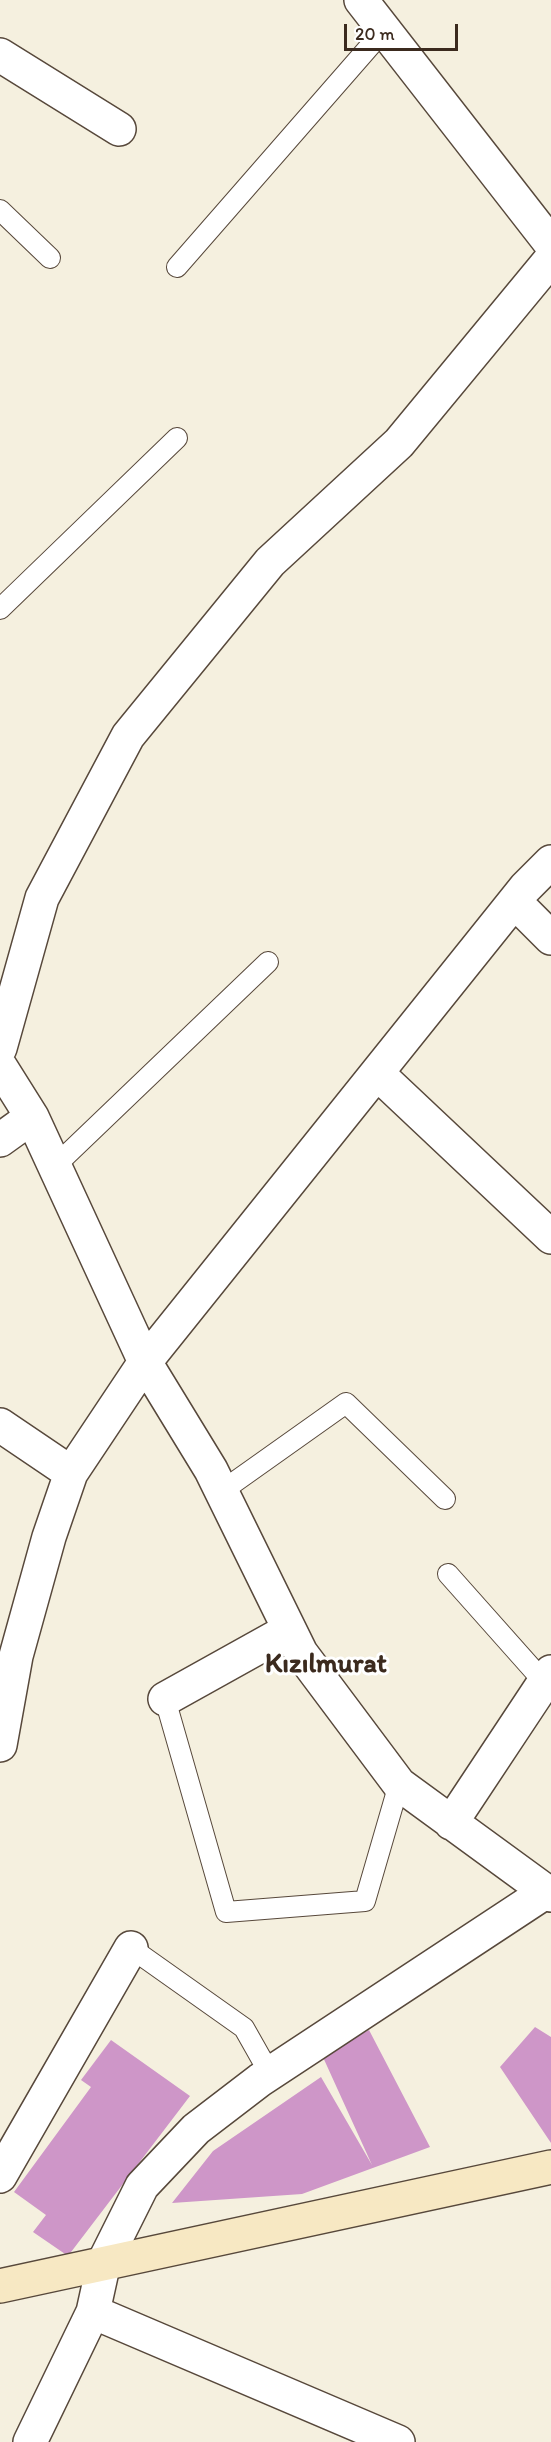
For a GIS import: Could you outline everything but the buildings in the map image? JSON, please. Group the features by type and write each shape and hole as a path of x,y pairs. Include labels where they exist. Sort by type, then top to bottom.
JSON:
{"main road":[{"path":"0,2286 551,2167"}],"street":[{"path":"361,0 551,244"},
{"path":"0,55 119,129"},
{"path":"0,1048 42,898 128,736 270,562 399,443 551,259"},
{"path":"0,1745 16,1656 49,1537 70,1473 145,1362 515,902 551,862"},
{"path":"515,902 551,938"},
{"path":"0,1066 32,1117 145,1362 222,1491 301,1653 399,1784 549,1893 270,2073 196,2129 142,2186 104,2262 93,2312 30,2442"},
{"path":"377,1074 551,1237"},
{"path":"0,1140 32,1117"},
{"path":"0,1425 70,1473"},
{"path":"165,1699 289,1630"},
{"path":"450,1823 548,1677"},
{"path":"0,2176 131,1948"},
{"path":"93,2312 398,2442"}],"lane":[{"path":"177,267 384,30"},
{"path":"0,210 50,258"},
{"path":"0,609 177,438"},
{"path":"55,1167 268,962"},
{"path":"222,1491 346,1403 445,1499"},
{"path":"448,1574 548,1677"},
{"path":"165,1699 226,1912 365,1900 399,1784"},
{"path":"131,1948 244,2028 270,2073"}],"district":[{"name":"Kızılmurat","path":"326,1665"}]}
